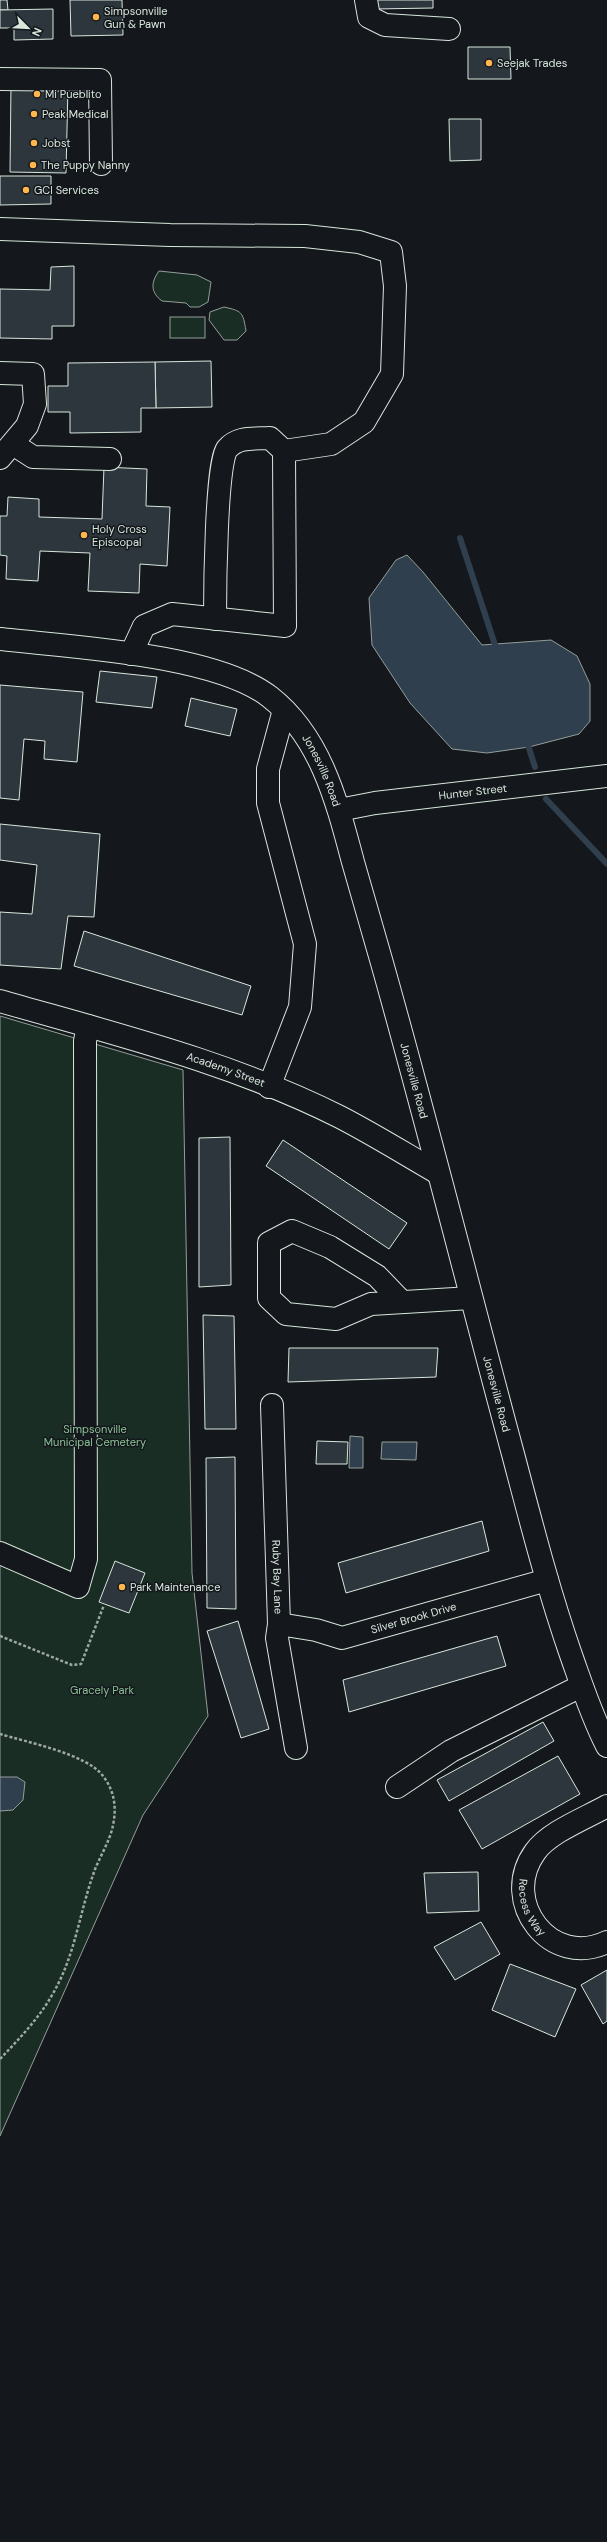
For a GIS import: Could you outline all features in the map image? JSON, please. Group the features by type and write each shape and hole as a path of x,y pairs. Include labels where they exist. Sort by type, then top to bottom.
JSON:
{"street":[{"path":"366,0 369,17 385,25 449,29"},
{"path":"0,78 100,80 101,164"},
{"path":"0,229 170,235 305,236 359,242 391,252 395,286 392,374 364,422 331,444 284,451"},
{"path":"0,373 33,374 35,404 27,426 6,451 33,457 110,459"},
{"path":"131,654 144,626 172,614 214,619 285,626 284,451 270,438 238,440 226,450 220,487 214,619"},
{"name":"Jonesville Road","path":"0,639 131,654 225,674 253,685 284,710 299,727 318,756 339,810 418,1090 471,1298 547,1580 593,1720 607,1746"},
{"path":"269,1087 300,1007 305,944 268,803 268,769 284,710"},
{"name":"Hunter Street","path":"339,810 375,802 607,776"},
{"name":"Academy Street","path":"0,1001 147,1043 269,1087 340,1118 438,1172"},
{"path":"0,1553 78,1586 86,1559 85,1041 88,1026"},
{"path":"402,1302 377,1276 330,1247 292,1231 269,1243 269,1298 286,1314 336,1319 371,1304 471,1298"},
{"name":"Ruby Bay Lane","path":"272,1405 279,1624 277,1638 296,1748"},
{"name":"Silver Brook Drive","path":"279,1624 316,1630 342,1638 547,1580"},
{"path":"397,1788 451,1751 581,1686"},
{"name":"Recess Way","path":"607,1806 549,1838 535,1851 523,1879 522,1892 531,1920 547,1936 558,1943 586,1949 607,1942"}],"path":[{"path":"0,1636 72,1665 81,1664 104,1605"},
{"path":"0,1734 82,1760 102,1774 111,1787 114,1799 113,1825 93,1875 70,1955 56,1988 33,2023 0,2059"}],"green space":[{"path":"159,271 197,275 211,282 208,302 199,307 190,307 186,303 162,301 155,294 153,287 154,279"},
{"path":"224,307 238,311 241,313 244,320 246,331 237,340 224,340 209,320 210,312"},
{"path":"170,317 205,317 205,338 170,338"},
{"path":"0,1016 183,1070 192,1573 208,1716 143,1815 0,2136"}],"water":[{"path":"407,555 423,572 482,645 551,640 577,656 590,684 590,721 579,734 529,747 487,753 452,749 410,703 372,645 369,598 396,560"},
{"path":"350,1436 363,1437 363,1468 349,1468"},
{"path":"382,1442 417,1442 416,1460 381,1459"},
{"path":"0,1777 17,1777 25,1782 23,1800 13,1810 0,1811"}],"building":[{"path":"0,0 7,0 8,10 0,10"},
{"name":"Simpsonville Gun & Pawn","path":"70,0 122,0 123,35 71,36"},
{"path":"374,0 433,0 433,8 374,9"},
{"path":"53,9 53,39 14,40 14,28 0,28 0,10"},
{"name":"Seejak Trades","path":"468,47 510,47 511,79 468,79"},
{"path":"11,84 68,85 66,173 10,172"},
{"path":"449,119 481,119 481,160 450,161"},
{"name":"GCI Services","path":"0,176 51,176 51,204 0,205"},
{"path":"74,266 74,326 52,326 52,339 0,338 0,289 50,290 51,267"},
{"path":"211,361 212,407 156,408 155,362"},
{"path":"155,362 156,408 141,408 141,432 70,433 70,412 48,412 48,386 68,386 68,363"},
{"name":"Holy Cross Episcopal","path":"104,467 147,469 146,506 170,507 167,566 140,564 139,593 88,591 90,553 40,551 38,581 6,579 7,556 0,555 0,516 7,516 8,497 39,499 39,517 102,519"},
{"path":"100,671 157,677 152,708 96,702"},
{"path":"0,685 83,692 77,762 44,759 45,741 24,739 19,800 0,798"},
{"path":"191,698 237,709 230,736 185,726"},
{"path":"0,824 100,834 94,917 68,916 61,969 0,965 0,912 32,914 37,865 0,860"},
{"path":"84,931 251,986 242,1015 74,966"},
{"path":"230,1137 231,1285 199,1287 199,1138"},
{"path":"283,1140 407,1223 389,1249 266,1166"},
{"path":"203,1315 234,1316 236,1429 205,1429"},
{"path":"289,1348 438,1348 436,1377 288,1382"},
{"path":"317,1441 348,1442 347,1464 316,1464"},
{"path":"235,1457 236,1609 207,1608 206,1458"},
{"path":"482,1521 489,1551 346,1593 338,1563"},
{"name":"Park Maintenance","path":"115,1561 145,1573 129,1613 99,1602"},
{"path":"238,1621 269,1729 241,1738 207,1631"},
{"path":"497,1636 506,1666 349,1712 343,1680"},
{"path":"543,1722 554,1741 449,1801 437,1780"},
{"path":"558,1756 580,1794 482,1849 459,1810"},
{"path":"478,1872 479,1911 427,1913 424,1873"},
{"path":"481,1922 500,1954 455,1980 434,1947"},
{"path":"510,1964 576,1989 555,2037 492,2010"},
{"path":"607,1970 607,2021 603,2024 581,1985"}],"waterway":[{"path":"460,538 497,651"},
{"path":"526,739 535,767"},
{"path":"546,799 607,864"}],"place":[{"name":"Simpsonville Gun & Pawn","path":"96,17"},
{"name":"Seejak Trades","path":"489,63"},
{"name":"Mi Pueblito","path":"37,94"},
{"name":"Peak Medical","path":"34,114"},
{"name":"Jobst","path":"34,143"},
{"name":"The Puppy Nanny","path":"33,165"},
{"name":"GCI Services","path":"26,190"},
{"name":"Holy Cross Episcopal","path":"84,535"},
{"name":"Park Maintenance","path":"122,1587"}],"park label":[{"name":"Simpsonville Municipal Cemetery","path":"95,1435"},
{"name":"Gracely Park","path":"102,1690"}]}
